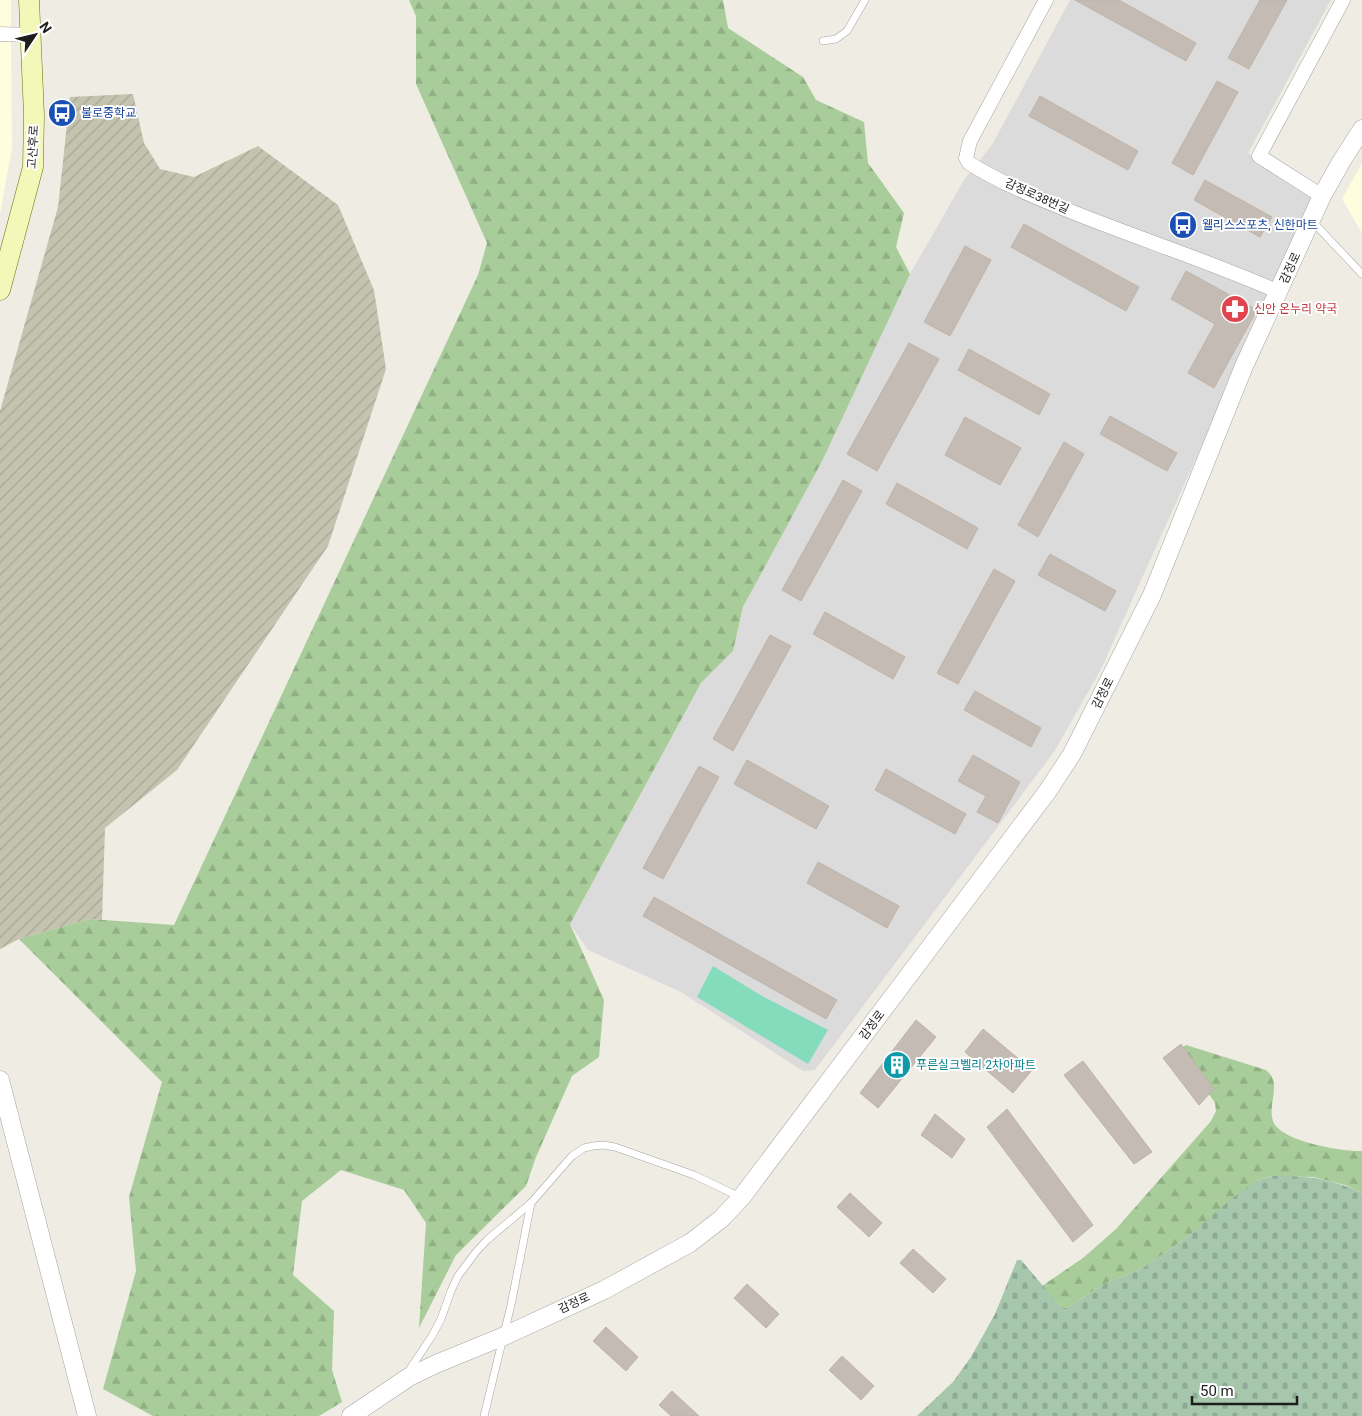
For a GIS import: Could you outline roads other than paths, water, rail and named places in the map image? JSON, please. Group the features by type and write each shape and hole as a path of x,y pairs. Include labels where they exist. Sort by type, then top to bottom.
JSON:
{"main road":[{"name":"고산후로","path":"0,290 33,167 34,115 29,0"}],"street":[{"name":"감정로38번길","path":"1046,0 970,141 966,158 969,163 1034,196 1146,241 1208,262 1278,292"},
{"path":"1322,196 1259,156 1343,0"},
{"path":"0,34 30,34"},
{"name":"감정로","path":"351,1416 409,1377 604,1290 690,1243 721,1219 741,1198 1047,792 1072,754 1152,595 1244,366 1322,196 1362,129"},
{"path":"0,1080 88,1416"}],"lane":[{"path":"823,41 836,39 847,30 865,0"},
{"path":"1311,221 1362,274"},
{"name":"감정로","path":"391,1388 410,1370 424,1351 441,1319 450,1291 458,1276 476,1252 487,1240 531,1203 572,1156 584,1148 603,1145 615,1147 694,1175 741,1198"},
{"path":"484,1416 511,1305 531,1203"}],"place":[{"name":"불로중학교","path":"62,113"},
{"name":"웰리스스포츠, 신한마트","path":"1183,225"},
{"name":"신안 온누리 약국","path":"1235,309"},
{"name":"푸른실크벨리 2차아파트","path":"897,1065"}]}
